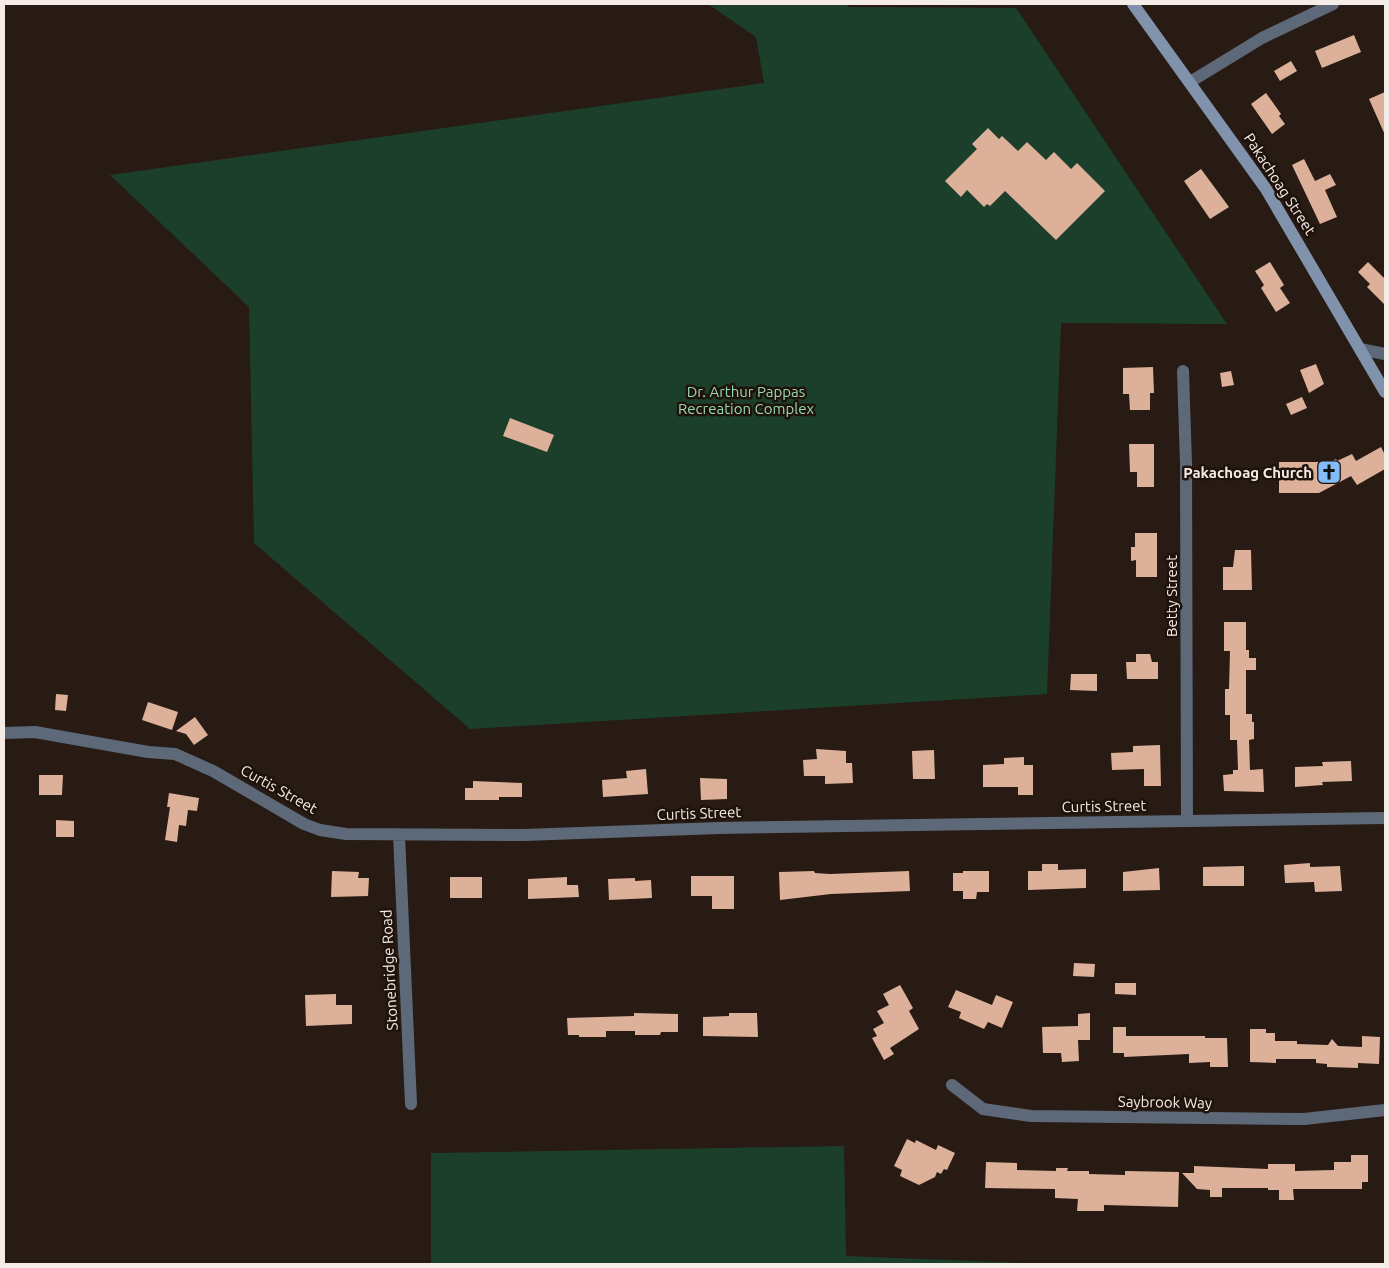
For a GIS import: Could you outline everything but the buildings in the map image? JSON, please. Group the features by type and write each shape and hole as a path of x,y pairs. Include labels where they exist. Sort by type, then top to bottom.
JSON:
{"street":[{"name":"Pakachoag Street","path":"1133,4 1266,189 1385,392"},
{"path":"1190,82 1262,38 1333,4"},
{"path":"1360,350 1385,354"},
{"name":"Betty Street","path":"1182,370 1186,464 1187,821"},
{"name":"Curtis Street","path":"4,734 34,732 175,754 213,771 262,801 312,827 337,833 524,835 718,828 1385,818"},
{"name":"Stonebridge Road","path":"399,835 411,1104"},
{"name":"Saybrook Way","path":"952,1085 983,1109 1031,1116 1304,1119 1385,1110"}],"green space":[{"name":"Dr. Arthur Pappas Recreation Complex","path":"708,4 845,4 849,7 1016,8 1227,324 1061,323 1047,694 470,729 254,543 249,307 110,175 764,83 756,37"},
{"path":"844,1146 846,1256 1048,1264 431,1264 431,1153"}],"place":[{"name":"Pakachoag Church","path":"1329,472"}]}
